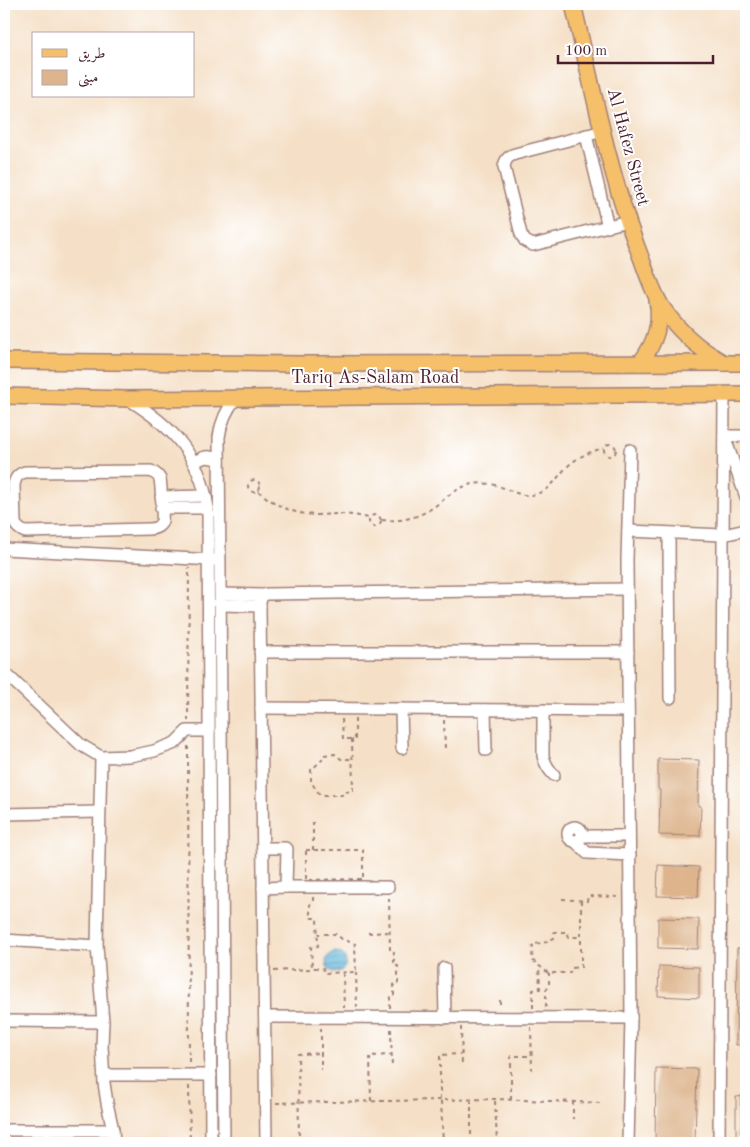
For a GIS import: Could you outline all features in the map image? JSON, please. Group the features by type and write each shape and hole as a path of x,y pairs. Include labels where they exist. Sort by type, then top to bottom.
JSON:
{"main road":[{"name":"Al Hafez Street","path":"573,4 613,174 628,222 656,297 659,317 656,336 640,364"},
{"name":"Al Hafez Street","path":"656,297 671,319 688,338 699,348 724,363"},
{"name":"Tariq As-Salam Road","path":"4,361 303,364 746,363"},
{"name":"Tariq As-Salam Road","path":"4,396 128,399 746,394"}],"street":[{"path":"603,131 510,155 504,162 521,234 529,244 538,244 628,222"},
{"path":"586,135 608,227"},
{"path":"719,1143 724,395"},
{"path":"211,1143 209,731 214,560 219,437 224,416 236,398"},
{"path":"128,399 151,414 173,433 195,463 201,476 207,502 221,600 224,1143"},
{"path":"724,436 746,436"},
{"path":"724,436 746,497"},
{"path":"628,1143 631,1018 627,588 630,450"},
{"path":"195,463 206,457 219,461"},
{"path":"147,470 154,472 159,478 161,503 162,520 158,526 152,529 25,532 19,529 15,523 15,480 17,476 25,472 147,470"},
{"path":"161,503 207,502"},
{"path":"628,531 723,535 746,530"},
{"path":"669,533 670,698"},
{"path":"4,549 214,560"},
{"path":"221,600 627,588"},
{"path":"262,600 260,652 266,1143"},
{"path":"260,652 628,652"},
{"path":"4,672 81,745 101,757 130,756 154,751 175,743 188,732 209,731"},
{"path":"261,708 628,710"},
{"path":"401,709 402,748"},
{"path":"485,710 486,750"},
{"path":"543,710 545,763 554,775"},
{"path":"101,757 97,946 103,1022 104,1076 114,1143"},
{"path":"4,814 99,812"},
{"path":"629,836 578,838 587,853 630,854"},
{"path":"263,848 286,848 286,887"},
{"path":"263,888 388,887"},
{"path":"4,940 97,946"},
{"path":"444,968 445,1018"},
{"path":"265,1017 631,1018"},
{"path":"4,1021 103,1022"},
{"path":"104,1076 211,1075"},
{"path":"4,1130 113,1130"}],"path":[{"path":"382,520 414,518 434,508 459,488 471,484 484,483 528,496 539,494 548,489 571,463 586,454 613,444 616,450 615,454 608,456 604,448"},
{"path":"255,480 259,483 258,491 250,492 248,484 251,481 255,480"},
{"path":"258,491 280,507 293,512 306,514 347,514 369,518 375,514 379,515 382,520"},
{"path":"369,518 369,523 376,527 380,525 382,520"},
{"path":"189,558 190,1143"},
{"path":"342,709 343,739 356,738 355,709"},
{"path":"444,709 445,750"},
{"path":"352,739 353,759 353,791 343,792 342,796 320,795 311,782 311,770 322,760 323,755 335,754 341,759 353,759"},
{"path":"313,820 313,850"},
{"path":"306,850 313,850 362,850 363,879 306,880 306,850"},
{"path":"312,969 311,947 318,946 317,918 310,918 310,904 313,903 313,887"},
{"path":"388,887 390,951 394,952 394,965 398,966 398,983 394,983 394,996 390,996 392,1069"},
{"path":"562,899 587,900 588,896 630,898"},
{"path":"581,900 581,937 581,967 571,968 570,973 549,973 532,959 533,943 545,943 554,938 555,932 567,932 569,937 581,937"},
{"path":"368,933 390,932"},
{"path":"318,934 336,934 342,939 356,944 357,1018"},
{"path":"539,966 540,987"},
{"path":"264,971 323,968 324,973 356,972"},
{"path":"343,972 344,1018"},
{"path":"546,1018 546,990 549,986 549,973"},
{"path":"532,1070 533,990 540,989 540,987 548,987"},
{"path":"320,1018 322,1070"},
{"path":"461,1018 462,1067"},
{"path":"299,1143 298,1054 321,1053"},
{"path":"443,1143 440,1100 440,1055 462,1054"},
{"path":"371,1101 370,1056 392,1055"},
{"path":"511,1100 511,1056 532,1056"},
{"path":"266,1103 440,1100 603,1103"},
{"path":"471,1100 471,1143"},
{"path":"495,1100 497,1143"},
{"path":"573,1101 573,1119"}],"water":[{"path":"336,952 343,955 346,962 343,969 336,972 329,969 326,962 329,955"}],"building":[{"path":"658,759 699,760 698,806 701,806 700,836 659,835 660,790 658,789"},
{"path":"658,865 699,867 698,897 657,896"},
{"path":"658,918 699,919 698,949 658,948"},
{"path":"737,948 746,948 746,1045 736,1045"},
{"path":"659,966 699,967 699,998 658,996"},
{"path":"656,1068 697,1069 695,1143 655,1142"},
{"path":"746,1096 746,1138 736,1138 736,1097"}]}
